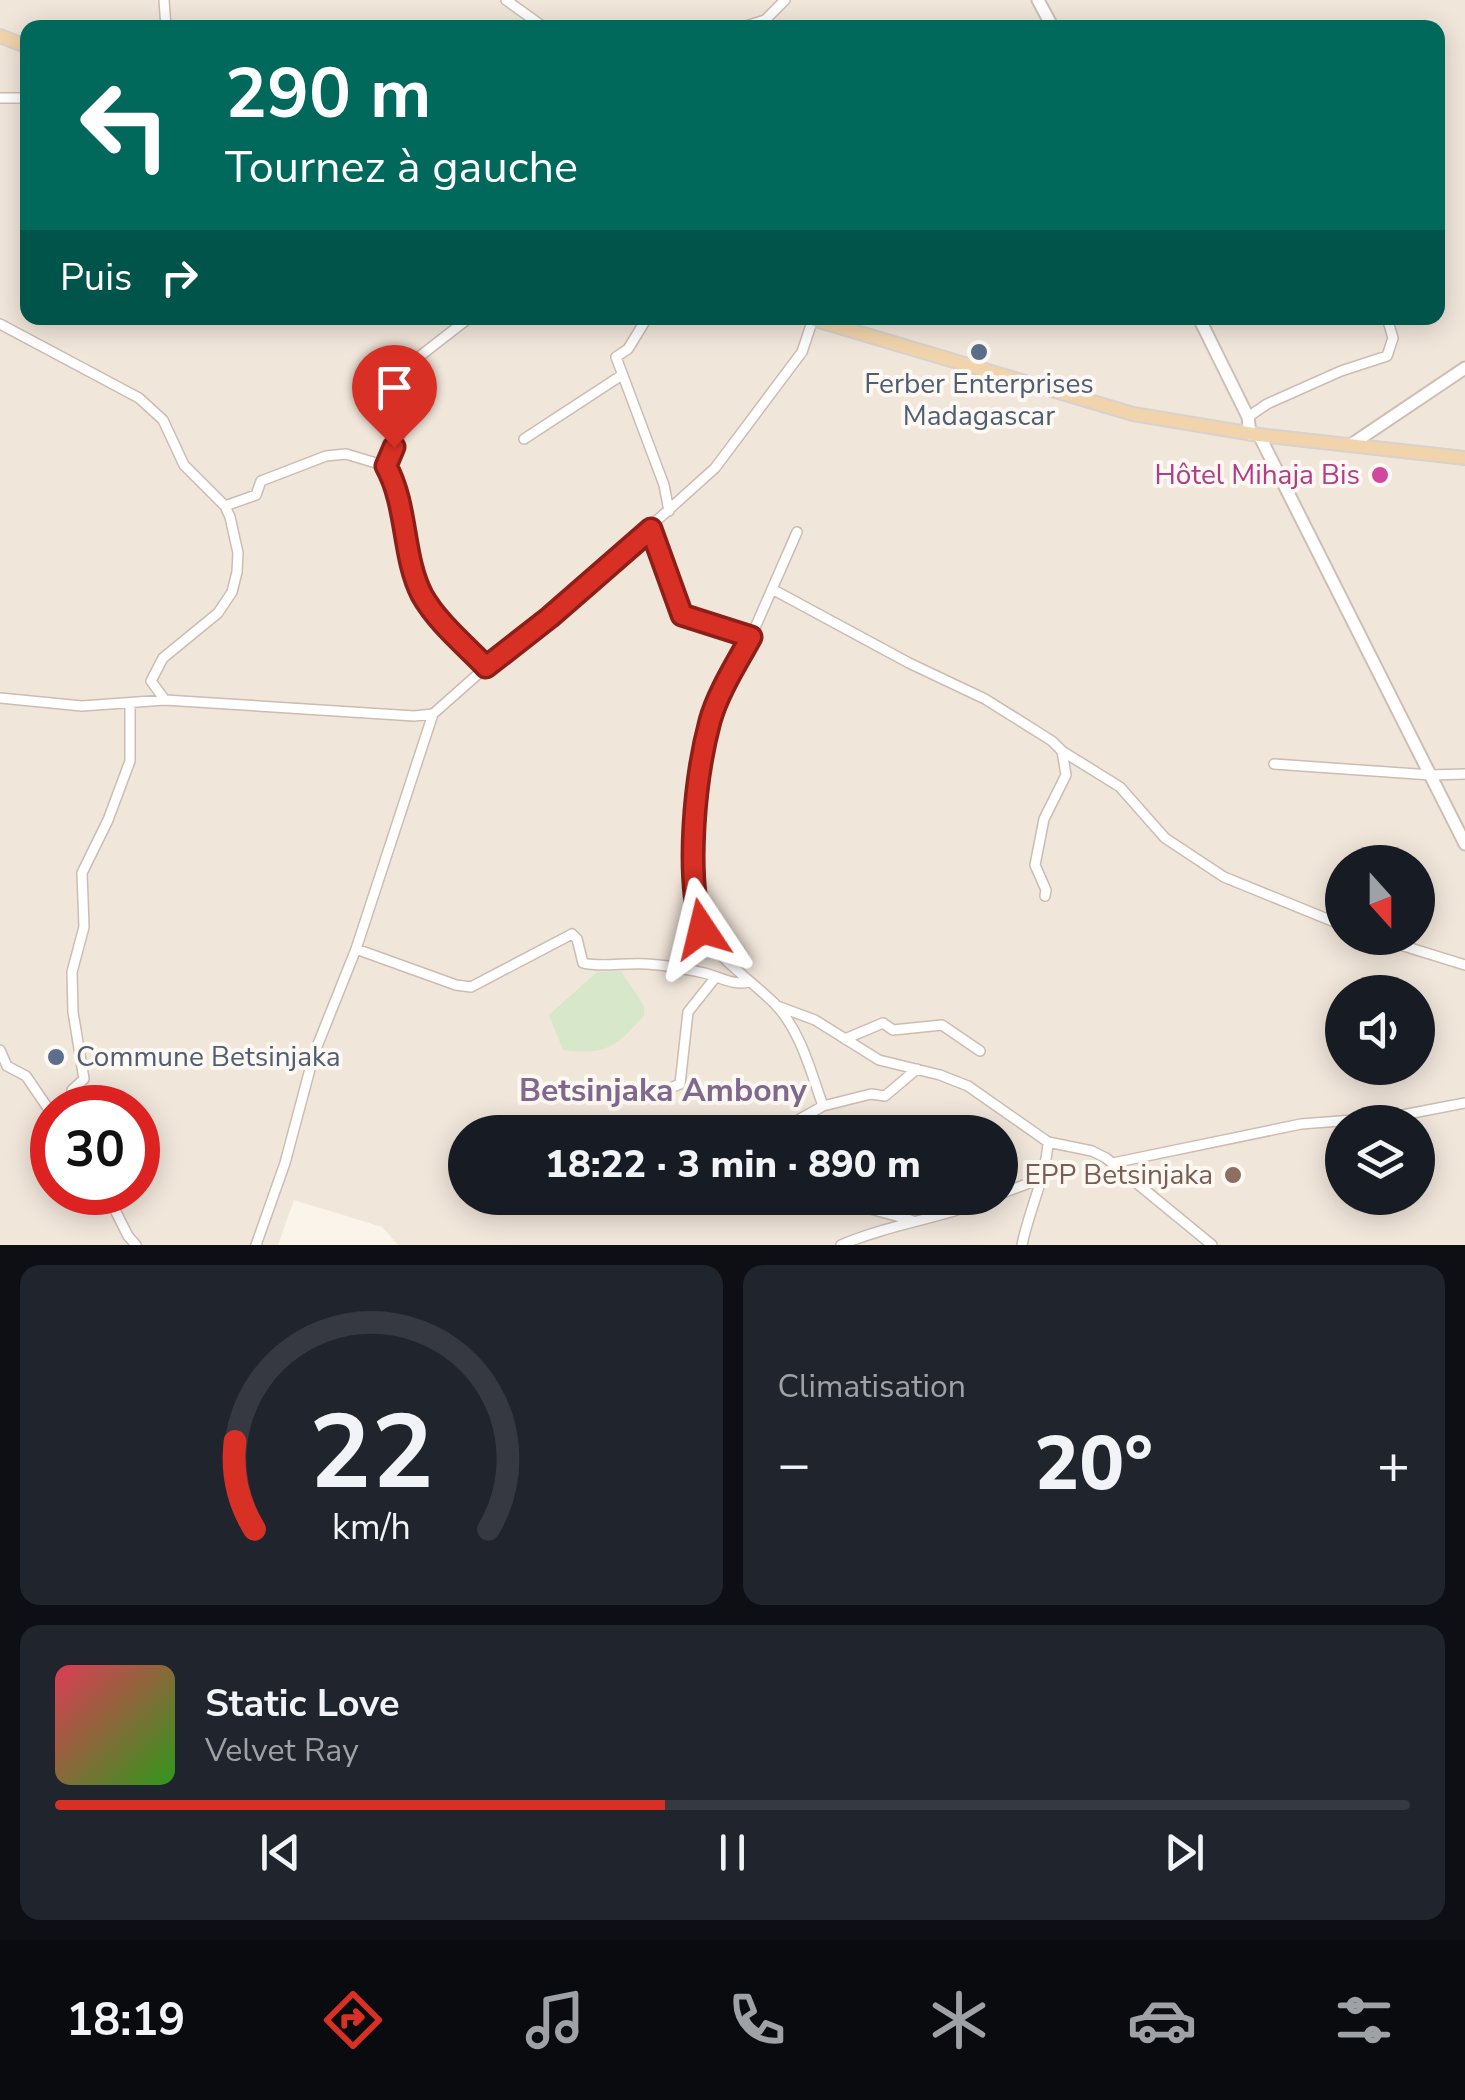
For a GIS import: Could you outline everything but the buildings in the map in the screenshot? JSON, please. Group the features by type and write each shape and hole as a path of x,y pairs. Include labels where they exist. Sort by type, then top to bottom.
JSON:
{"main road":[{"path":"834,325 1133,414 1254,435 1465,458"}],"street":[{"path":"506,0 534,20"},
{"path":"765,20 785,0"},
{"path":"0,324 139,398 163,420 184,465 225,506 238,553 232,592 218,613 163,658 151,680 165,700"},
{"path":"386,466 412,409 420,356 461,325"},
{"path":"642,325 628,348 616,357 664,484 669,511"},
{"path":"256,1245 286,1163 314,1054 356,949 433,714 651,529 715,468 802,352 809,325"},
{"path":"1202,325 1254,435 1465,844"},
{"path":"1248,416 1341,371 1387,356 1392,338 1389,325"},
{"path":"1352,444 1465,368"},
{"path":"524,440 622,375"},
{"path":"225,506 256,495 261,481 326,456 346,454 382,468 386,466"},
{"path":"386,466 400,491 400,515 420,592 486,667"},
{"path":"651,529 682,615 751,637"},
{"path":"798,532 710,719 692,854 696,912 702,929 750,982 777,1005 815,1020 879,1060 968,1086 1048,1142 1092,1151 1212,1245"},
{"path":"772,590 985,699 1052,740 1062,751 1120,787 1166,838 1224,877 1325,918"},
{"path":"0,698 82,706 165,700 433,714"},
{"path":"74,1085 84,1079 72,1012 72,972 84,927 82,873 108,820 130,761 130,703"},
{"path":"1045,896 1034,865 1044,819 1066,775 1062,751"},
{"path":"1274,764 1465,774"},
{"path":"356,949 456,986 471,987 572,934 578,939 583,963 596,967 613,963 652,964 738,985 750,982"},
{"path":"1433,955 1465,965"},
{"path":"658,1092 680,1084 688,1012 714,978"},
{"path":"777,1005 808,1061 822,1106"},
{"path":"845,1040 884,1023 893,1030 942,1025 980,1051"},
{"path":"0,1050 4,1067 26,1076 32,1085"},
{"path":"807,1115 822,1106 871,1094 886,1096 918,1070"},
{"path":"1113,1164 1285,1126 1392,1117 1465,1103"},
{"path":"1022,1245 1048,1142"},
{"path":"1018,1187 1040,1179"},
{"path":"118,1215 136,1245"},
{"path":"892,1215 914,1221"},
{"path":"846,1244 914,1221 946,1215"}],"shaded area":[{"path":"0,0 1465,0 1465,1245 398,1245 382,1227 294,1200 278,1245 0,1245"}],"green space":[{"path":"621,971 644,1006 644,1015 609,1047 563,1050 549,1015 597,972"}],"place":[{"name":"Ferber Enterprises Madagascar","path":"979,352"},
{"name":"Hôtel Mihaja Bis","path":"1380,475"},
{"name":"Commune Betsinjaka","path":"56,1057"},
{"name":"EPP Betsinjaka","path":"1233,1175"}],"district":[{"name":"Betsinjaka Ambony","path":"663,1090"}],"route":[{"path":"394,447 386,466 400,491 400,515 420,592 486,667 651,529 682,615 751,637 710,719 692,854 696,912 702,929"}]}
